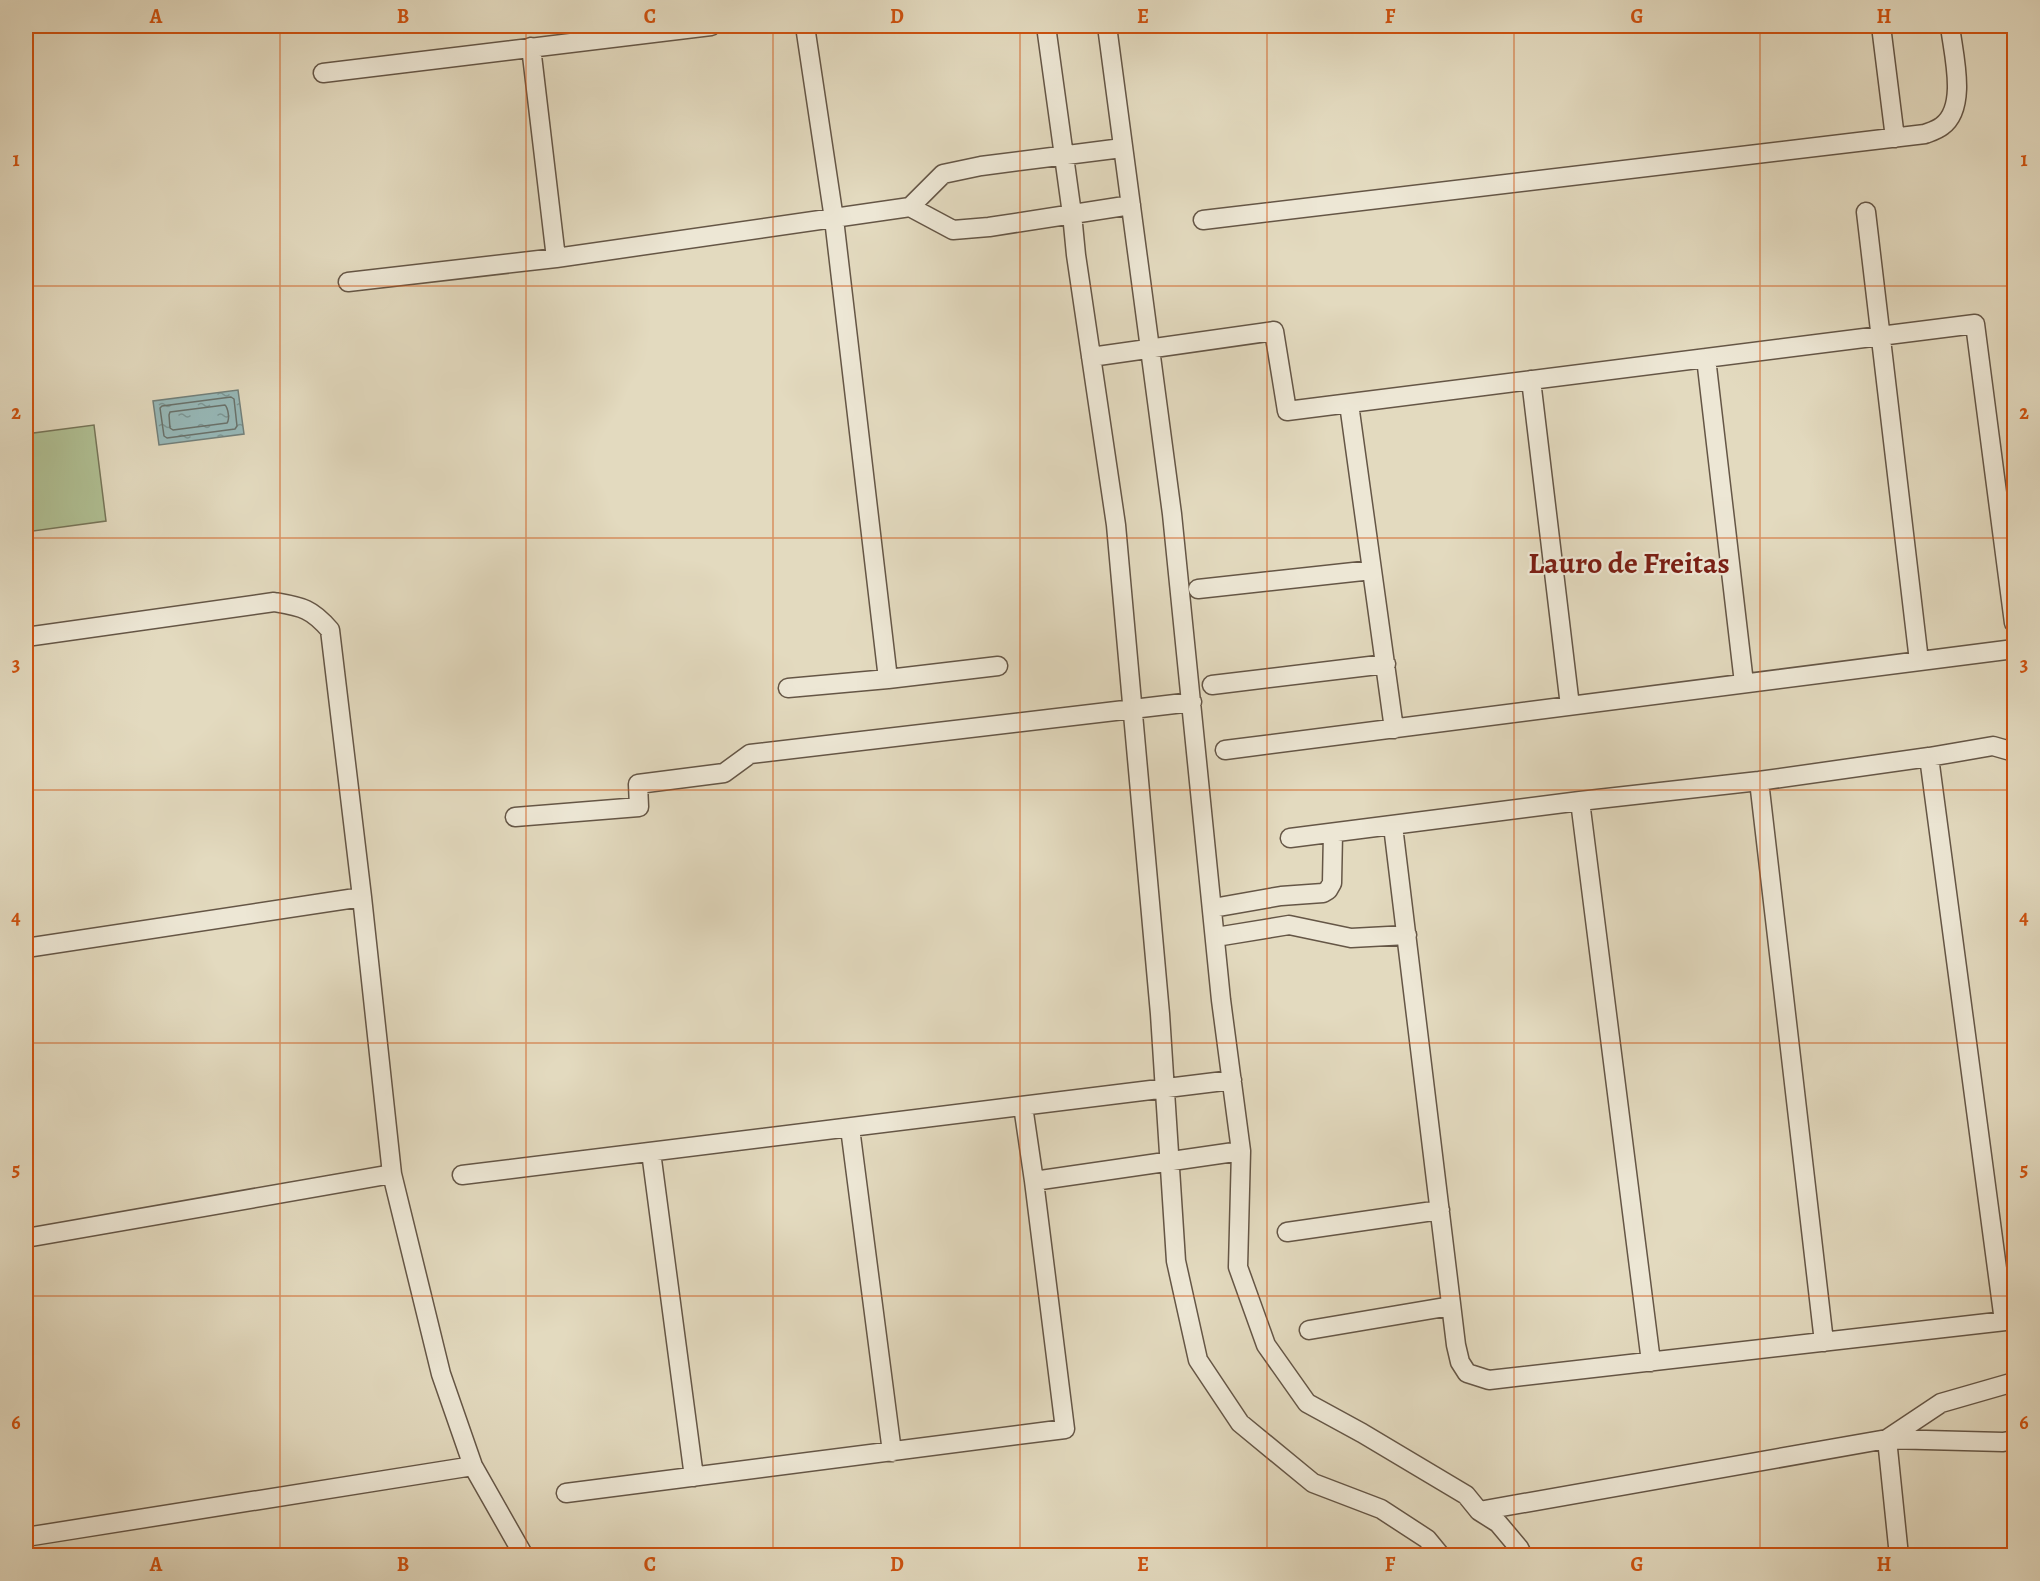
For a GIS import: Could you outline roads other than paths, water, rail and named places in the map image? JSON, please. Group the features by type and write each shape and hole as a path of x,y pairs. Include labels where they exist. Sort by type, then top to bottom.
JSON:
{"lane":[{"path":"323,73 711,26"},
{"path":"805,26 834,219 888,679"},
{"path":"1046,26 1116,525 1160,1014 1176,1261 1198,1360 1240,1423 1313,1483 1381,1509 1427,1539 1441,1556"},
{"path":"1107,26 1173,514 1221,1000 1241,1151 1238,1267 1266,1344 1307,1403 1466,1495 1479,1511 1498,1523 1523,1556"},
{"path":"1881,26 1894,138"},
{"path":"1203,220 1924,135 1942,126 1952,114 1956,103 1957,87 1950,26"},
{"path":"531,47 556,258"},
{"path":"348,282 556,258 910,207 943,174 981,166 1122,148"},
{"path":"910,207 953,230 989,227 1131,205"},
{"path":"1866,212 1919,661"},
{"path":"1091,357 1274,331 1287,411 1975,324 2014,623"},
{"path":"1707,358 1744,683"},
{"path":"1531,380 1569,706"},
{"path":"1349,404 1394,729"},
{"path":"1198,589 1372,570"},
{"path":"26,637 274,603 300,607 317,616 330,630 392,1174 441,1374 473,1466 524,1556"},
{"path":"1225,750 2014,649"},
{"path":"1212,685 1386,664"},
{"path":"788,688 998,666"},
{"path":"515,817 639,807 638,784 724,772 750,754 1192,702"},
{"path":"1290,838 1759,781 1993,747 2014,752"},
{"path":"1393,826 1456,1345 1460,1362 1467,1373 1489,1380 2009,1320 1929,758"},
{"path":"1759,781 1824,1342"},
{"path":"1580,801 1651,1362"},
{"path":"1213,908 1281,896 1323,893 1328,890 1332,882 1333,833"},
{"path":"26,948 362,897"},
{"path":"1216,937 1288,925 1351,938 1407,934"},
{"path":"462,1175 1232,1080"},
{"path":"566,1493 1065,1429 1023,1106"},
{"path":"850,1128 892,1452"},
{"path":"1034,1181 1241,1151"},
{"path":"651,1152 694,1476"},
{"path":"26,1238 392,1174"},
{"path":"1287,1232 1440,1210"},
{"path":"1309,1330 1451,1306"},
{"path":"1887,1438 1941,1403 2014,1382"},
{"path":"1479,1511 1887,1438 2014,1440"},
{"path":"1887,1438 1899,1556"},
{"path":"26,1537 473,1466"}],"water":[{"path":"238,390 244,434 159,445 153,401"}],"district":[{"name":"Lauro de Freitas","path":"1629,563"}]}
